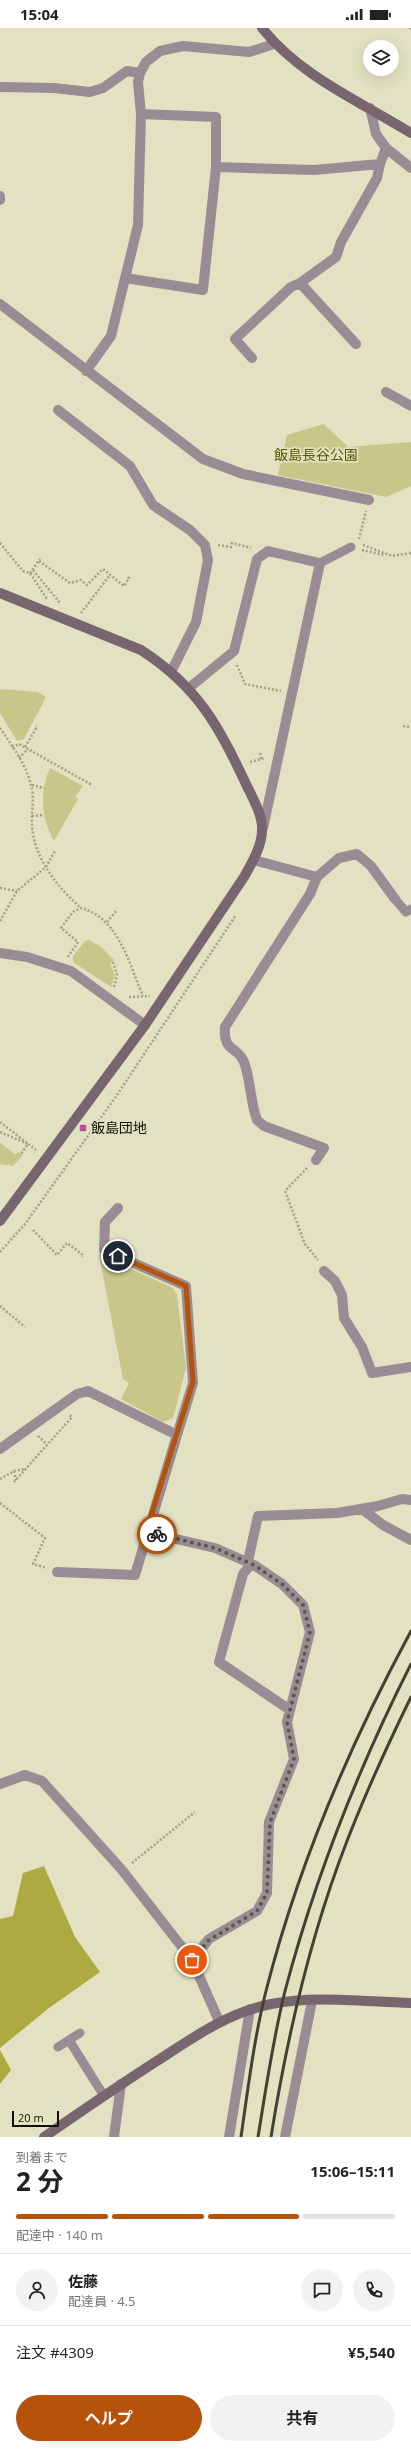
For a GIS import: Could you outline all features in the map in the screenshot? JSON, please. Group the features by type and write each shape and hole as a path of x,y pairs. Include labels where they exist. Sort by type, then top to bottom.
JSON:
{"street":[{"path":"262,28 274,44 305,71 411,133"},
{"path":"86,371 111,336 138,225 141,114 138,82 140,73 146,62 160,51 183,46 249,52 274,44"},
{"path":"0,87 54,88 90,92 103,88 127,71 140,73"},
{"path":"370,108 376,134 386,148 411,168"},
{"path":"124,278 203,290 216,167 216,117 141,114"},
{"path":"252,358 236,339 291,287 300,283 336,257 341,242 378,178 380,164 386,148"},
{"path":"216,167 314,170 380,164"},
{"path":"300,283 356,344"},
{"path":"0,304 203,459 243,474 369,500"},
{"path":"386,392 411,406"},
{"path":"58,410 130,466 153,505 190,530 205,545 208,560 196,622 171,672"},
{"path":"0,1221 144,1025 254,860 320,563 268,551 257,559 234,651 189,688"},
{"path":"0,593 141,650 171,672 189,688 222,734 257,807 262,829"},
{"path":"316,1160 324,1148 264,1126 257,1120 244,1061 227,1045 224,1037 225,1027 310,894 317,877 339,858 357,854 371,866 395,899"},
{"path":"254,860 317,877"},
{"path":"0,953 27,957 71,972 144,1025"},
{"path":"57,1572 135,1575 146,1532 193,1382 186,1286 104,1250 105,1222 118,1208"},
{"path":"324,1271 334,1281 342,1295 344,1318 362,1347 372,1373 411,1367"},
{"path":"0,1449 77,1394 88,1391 176,1435"},
{"path":"290,1710 219,1662 243,1574 250,1563 258,1516 337,1513 362,1509 402,1499 411,1500"},
{"path":"362,1509 383,1525 411,1540"},
{"path":"146,1532 215,1548 250,1563 282,1584 303,1605 310,1632 287,1722 294,1759 270,1822 267,1893 257,1911 209,1940 192,1960"},
{"path":"0,1784 25,1775 42,1781 122,1870 192,1960 219,2021"},
{"path":"285,2137 312,2001"},
{"path":"44,2137 121,2084 219,2021 250,2009 272,2004 312,2001 411,2002"},
{"path":"229,2137 250,2009"},
{"path":"114,2137 121,2084"}],"lane":[{"path":"320,563 351,548"},
{"path":"395,899 406,912 411,909"},
{"path":"58,2047 80,2033"},
{"path":"69,2040 104,2096"}],"path":[{"path":"369,500 358,543 381,550 385,555"},
{"path":"219,544 231,547 232,543 242,546"},
{"path":"0,544 23,571 30,573 44,592 49,603"},
{"path":"351,548 392,556 411,553"},
{"path":"30,573 40,560 70,583 81,580 87,585 103,569 124,586 129,578 127,576"},
{"path":"33,570 65,609"},
{"path":"80,615 110,575"},
{"path":"235,662 245,684 291,694"},
{"path":"19,758 38,727 36,726"},
{"path":"403,726 411,727"},
{"path":"0,728 19,758 31,785 32,816 36,843 46,867 55,882 81,908 99,914 107,922 119,940 143,996"},
{"path":"12,747 19,744 92,785"},
{"path":"250,762 260,759 260,753"},
{"path":"69,778 71,774"},
{"path":"31,785 44,788"},
{"path":"32,816 44,815"},
{"path":"0,921 17,891 46,867 55,851"},
{"path":"0,888 17,891"},
{"path":"67,958 78,942 61,928 73,912 81,908"},
{"path":"0,1252 25,1224 115,1098 240,908"},
{"path":"107,922 117,910"},
{"path":"113,962 117,975 114,987"},
{"path":"0,1122 38,1152"},
{"path":"0,1132 28,1144"},
{"path":"21,1154 28,1144"},
{"path":"298,1178 285,1191 305,1244 324,1271"},
{"path":"33,1230 57,1255 67,1243 83,1255 82,1258"},
{"path":"0,1306 24,1327"},
{"path":"14,1471 15,1481 72,1417"},
{"path":"34,1433 48,1444"},
{"path":"0,1479 14,1471 26,1468"},
{"path":"0,1503 45,1538 33,1564 57,1572"},
{"path":"122,1870 195,1812"}],"green space":[{"name":"飯島長谷公園","path":"324,424 348,447 411,442 411,486 386,497 278,475 287,435"},
{"path":"0,689 37,692 46,697 24,739 17,741 0,713"},
{"path":"50,768 83,786 75,797 78,799 54,841 46,823 43,805 44,786"},
{"path":"89,940 100,946 114,960 110,964 115,975 111,987 73,962 73,956 85,941"},
{"path":"0,1143 15,1154 19,1152 23,1155 13,1166 0,1164"},
{"path":"99,1254 173,1288 177,1295 186,1368 173,1418 163,1422 121,1399 129,1383 123,1379"}],"shaded area":[{"path":"44,1866 75,1937 100,1972 49,2008 0,2048 0,1919 13,1916 23,1873"},
{"path":"0,2050 11,2070 0,2084"}],"railway":[{"path":"241,2137 258,2027 266,1991 293,1898 327,1807 346,1762 388,1674 411,1631"},
{"path":"258,2137 270,2064 285,1991 310,1907 339,1824 373,1744 411,1664"},
{"path":"271,2137 292,2024 322,1913 347,1841 362,1804 411,1697"}],"way so far":[{"path":"157,1534 215,1548 248,1561 282,1584 303,1605 310,1632 287,1722 294,1759 270,1822 267,1893 257,1911 228,1927 209,1940 192,1960"}],"place":[{"name":"飯島団地","path":"83,1128"}],"route":[{"path":"118,1256 186,1286 193,1382 146,1532 157,1534"}]}
